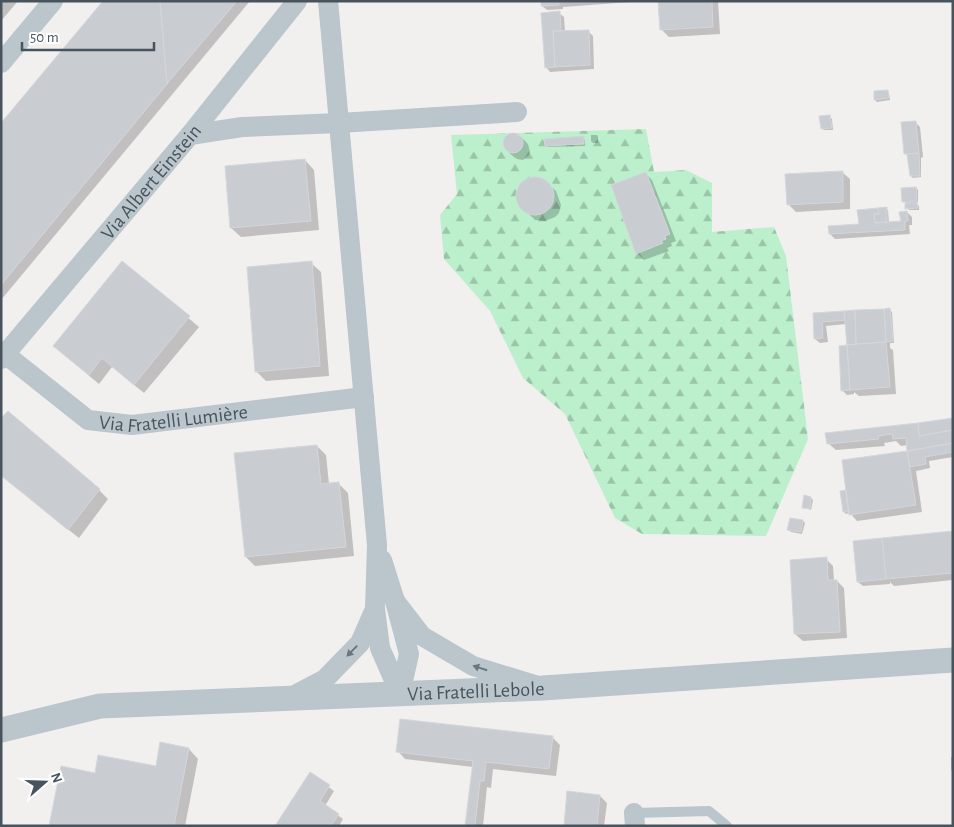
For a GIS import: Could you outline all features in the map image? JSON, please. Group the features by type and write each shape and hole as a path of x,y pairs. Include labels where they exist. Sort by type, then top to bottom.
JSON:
{"street":[{"path":"1,63 53,1"},
{"name":"Via Albert Einstein","path":"3,357 190,135 297,1"},
{"path":"328,1 377,545 375,609 380,648 400,694"},
{"path":"190,135 242,127 339,124 517,112"},
{"name":"Via Fratelli Lumière","path":"3,357 88,420 132,425 364,397"},
{"path":"377,545 409,654 400,694"},
{"path":"395,601 422,636 447,651 473,666 543,688"},
{"path":"288,699 325,679 360,643 375,609"},
{"name":"Via Fratelli Lebole","path":"1,730 100,706 543,688 953,660"}],"lane":[{"path":"634,819 709,811 727,826"}],"green space":[{"path":"646,129 654,172 686,170 712,183 712,232 774,227 786,256 808,439 766,536 642,534 615,518 565,414 523,378 490,311 444,259 440,215 457,194 451,135"}],"building":[{"path":"103,1 160,1 167,84 1,285 1,123"},
{"path":"160,1 237,1 167,84"},
{"path":"541,1 559,1 559,5 541,6"},
{"path":"658,1 712,1 713,27 660,30"},
{"path":"560,11 561,31 553,31 555,67 545,68 541,13"},
{"path":"589,30 590,65 555,67 553,31"},
{"path":"888,90 889,98 874,100 874,91"},
{"path":"830,115 832,128 821,129 819,116"},
{"path":"916,121 919,153 904,154 901,122"},
{"path":"509,133 517,133 523,139 523,147 517,153 509,153 503,147 503,139"},
{"path":"584,136 584,144 545,146 544,139"},
{"path":"919,153 920,176 910,176 907,154"},
{"path":"305,159 311,221 230,228 225,166"},
{"path":"843,171 843,202 787,205 785,174"},
{"path":"646,172 670,234 661,241 663,243 636,254 611,185"},
{"path":"535,177 548,183 554,196 548,209 535,215 522,209 516,196 522,183"},
{"path":"916,187 917,201 902,202 901,188"},
{"path":"905,203 917,203 918,208 905,209"},
{"path":"887,207 887,222 875,223 874,214 879,214 878,208"},
{"path":"878,208 879,214 874,214 875,223 901,221 899,212 907,211 908,221 905,221 905,230 829,234 828,226 859,224 857,210"},
{"path":"122,261 190,316 134,385 102,358 89,375 53,346"},
{"path":"312,261 320,366 255,372 247,267"},
{"path":"890,308 893,341 886,342 884,309"},
{"path":"884,309 886,342 856,344 855,310"},
{"path":"855,310 856,344 847,345 844,311"},
{"path":"844,311 845,320 822,322 823,338 814,339 813,313"},
{"path":"886,342 890,387 850,390 847,345"},
{"path":"847,345 850,390 841,391 839,346"},
{"path":"8,411 100,489 68,530 1,475 1,418"},
{"path":"953,418 953,430 919,436 918,423"},
{"path":"918,423 919,436 952,430 953,443 907,451 906,438 893,439 892,434 878,436 879,439 827,444 825,433"},
{"path":"953,443 953,452 925,457 926,464 910,467 907,451"},
{"path":"317,445 321,484 339,482 346,547 245,557 234,453"},
{"path":"907,451 916,505 849,515 842,460"},
{"path":"846,490 849,512 843,512 840,491"},
{"path":"804,495 811,497 810,509 802,508"},
{"path":"790,518 803,520 801,532 787,530"},
{"path":"953,531 953,573 886,579 882,538"},
{"path":"882,538 886,579 857,582 853,541"},
{"path":"827,557 828,580 837,580 840,632 794,634 790,560"},
{"path":"400,719 553,736 549,769 486,762 484,781 480,781 475,826 465,826 473,761 396,752"},
{"path":"160,742 189,748 174,826 49,826 61,766 95,773 98,755 156,766"},
{"path":"310,772 330,785 320,801 339,814 331,826 275,826"},
{"path":"567,791 600,795 597,826 564,826"}]}
